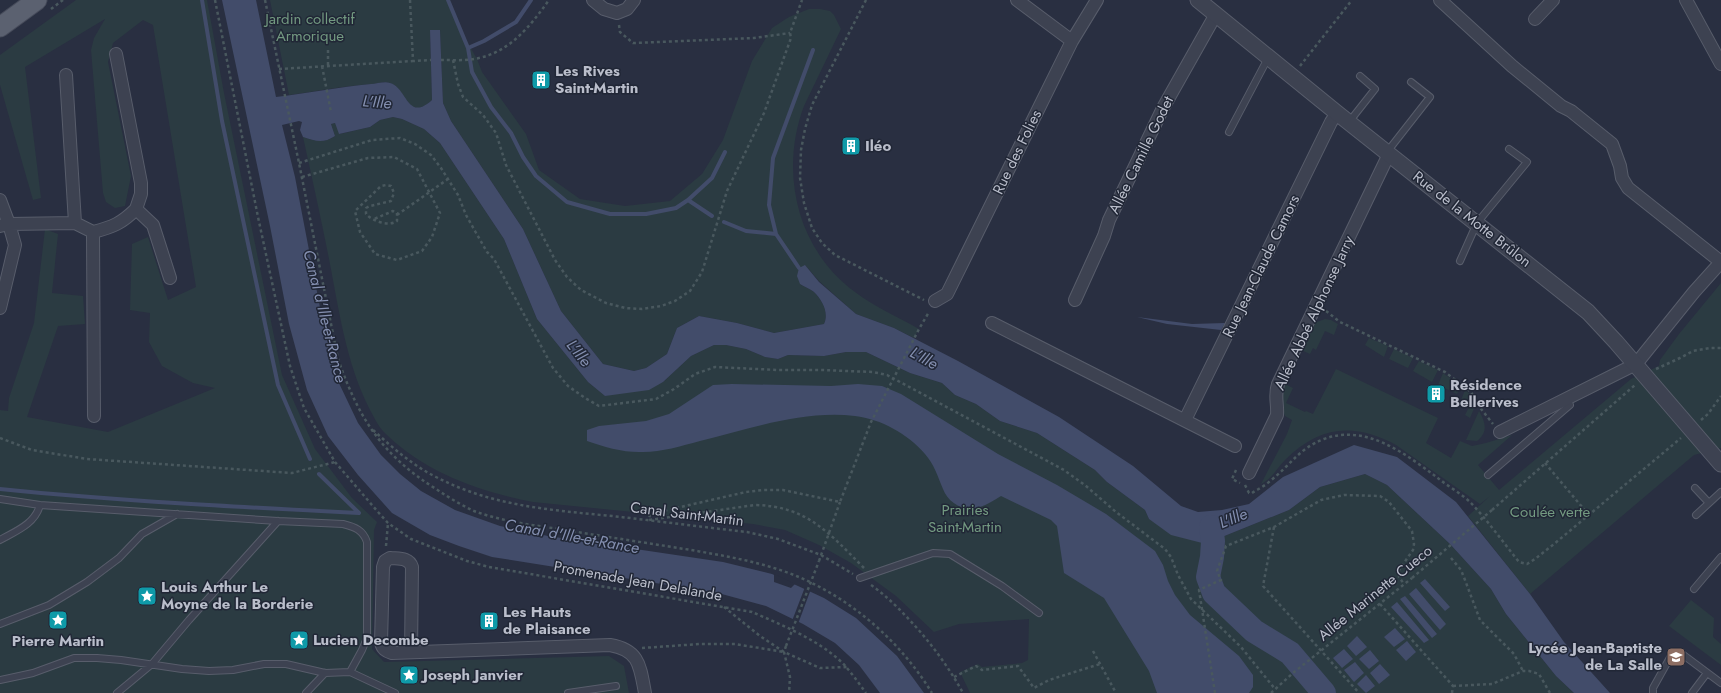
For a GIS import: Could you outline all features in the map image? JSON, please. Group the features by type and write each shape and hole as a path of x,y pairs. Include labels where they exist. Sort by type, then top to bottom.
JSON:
{"main road":[{"path":"0,27 37,0"}],"street":[{"path":"593,0 604,8 617,14 627,9 634,0"},
{"path":"1018,0 1072,41"},
{"name":"Rue des Folies","path":"935,301 947,294 1072,41 1096,0"},
{"name":"Rue de la Motte Brûlon","path":"1198,0 1588,312 1636,364 1721,464"},
{"path":"1440,0 1512,66 1561,106 1571,111 1612,144 1620,166 1622,178 1628,188 1721,262 1694,292 1636,364 1500,432"},
{"path":"1535,19 1553,0"},
{"path":"1686,0 1721,64"},
{"name":"Allée Camille Godet","path":"1075,300 1104,236 1109,220 1163,108 1216,14"},
{"path":"4,225 76,223 94,232 114,227 136,209 141,194 141,183 116,54"},
{"path":"66,75 76,223"},
{"name":"Rue Jean-Claude Camors","path":"1185,420 1327,129 1343,117"},
{"name":"Allée Abbé Alphonse Jarry","path":"1249,473 1277,415 1278,407 1275,393 1278,384 1388,153"},
{"path":"0,200 4,225 15,245 0,308"},
{"path":"136,209 154,225 170,278"},
{"path":"94,232 94,416"},
{"path":"992,323 1236,446"},
{"path":"411,652 411,563 407,560 390,558 385,561 383,567 382,647 386,651 392,653 610,645 620,646 634,656 640,664 645,693"}],"lane":[{"path":"1229,132 1268,57"},
{"path":"1343,117 1375,88 1360,76"},
{"path":"1388,153 1430,97 1411,82"},
{"path":"1460,261 1477,223 1527,162 1509,149"},
{"path":"1488,475 1570,405 1567,398"},
{"path":"1696,488 1709,503"},
{"path":"1696,515 1721,492"},
{"path":"0,499 40,505 343,524 361,531 367,542 367,638 350,672"},
{"path":"0,540 28,525 39,510 40,505"},
{"path":"0,624 49,605 87,582 119,558 142,534 177,514"},
{"path":"117,693 152,664 278,521"},
{"path":"860,578 871,576 933,553 950,554 1002,586 1039,613"},
{"path":"1694,589 1721,557"},
{"path":"1653,693 1653,688 1672,654 1675,653 1682,654 1721,683"},
{"path":"0,680 33,673 74,658 121,660 182,669 209,671 233,670 264,664 286,664 325,673 350,672 395,693"},
{"path":"306,693 325,673"},
{"path":"1692,693 1708,673"},
{"path":"568,693 616,686"}],"path":[{"name":"Promenade Jean Delalande","path":"215,0 265,254 290,366 304,408 335,462 388,523 411,539 444,553 481,565 752,612 786,627 828,652 847,667 866,693"},
{"path":"265,0 300,163 338,360 355,403 369,426 399,463 439,492 474,511 516,522 750,560 794,575 830,593 875,626 906,656 932,693"},
{"path":"410,0 413,61"},
{"path":"441,60 474,59 492,54 510,45 534,20 549,0"},
{"path":"453,60 458,84 463,97 483,115 496,133 506,165 555,260 567,277 581,290 606,303 625,308 642,309 661,306 674,301 690,291 699,277 727,191 764,113 791,38 790,33 802,0"},
{"path":"789,693 790,677 784,652 786,646 871,422 935,301 923,300 835,255 822,243 812,228 804,203 800,178 801,150 812,105 866,0"},
{"path":"1292,76 1352,0"},
{"path":"617,14 620,32 633,43 754,38 790,33"},
{"path":"328,50 328,66"},
{"path":"279,69 431,60"},
{"path":"322,66 331,112"},
{"path":"300,163 372,140 400,138 415,144 431,155 458,195 466,215 487,252 494,259 553,368 568,386 584,398 599,406 650,400 664,395 704,370 719,366 778,370 873,372 893,378 1064,470 1164,549 1170,557 1191,599 1241,647 1275,689"},
{"path":"302,177 368,158 394,157 417,169 440,213 432,237 422,251 397,260 375,254 360,232 355,211 381,186 390,186 394,193 390,201 366,208 366,214 374,219 389,224 394,224 397,221 397,215 393,211 374,219"},
{"path":"397,215 448,179"},
{"path":"1316,304 1340,322 1445,372 1471,392 1478,405 1500,432"},
{"path":"1654,370 1693,351 1721,348"},
{"name":"Allée Marinette Cueco","path":"1271,693 1293,673 1412,578 1492,510 1636,383"},
{"path":"1698,424 1708,414 1721,396"},
{"name":"Canal Saint-Martin","path":"369,426 401,455 435,477 471,493 510,504 534,508 747,532 778,538 821,555 880,590 914,624 933,647 954,677 963,693"},
{"path":"1235,473 1232,479 1245,485 1248,493 1252,493 1271,481 1296,455 1309,445 1336,435 1363,435 1388,444 1470,502 1519,562 1523,564 1535,559 1684,435"},
{"path":"0,438 32,450 101,460 292,473 335,462"},
{"path":"1545,463 1588,514"},
{"path":"840,502 791,492 763,490 746,492 653,513 650,514 649,520 755,505 772,505 800,514 818,524 871,576"},
{"path":"1215,693 1199,590 1221,580 1217,571 1226,546 1274,527 1321,500 1344,495 1380,496 1389,502 1412,531 1414,544 1413,550 1399,570 1399,577 1404,584"},
{"path":"385,561 388,523"},
{"path":"1274,527 1263,586 1359,693"},
{"path":"1451,558 1465,580 1480,620 1514,654 1523,671"},
{"path":"1380,604 1453,686 1452,693"},
{"path":"723,606 760,636 784,652 820,668 847,667"},
{"path":"629,652 646,647 735,644 784,652"},
{"path":"1093,652 1116,693"},
{"path":"954,677 976,666 982,670 1018,666 1034,688 1049,680 1100,664"},
{"path":"1453,686 1492,684 1529,670 1539,674 1550,693"}],"green space":[{"path":"76,0 207,0 224,93 282,375 315,449 352,498 377,522 374,530 372,649 384,662 609,656 624,666 629,693 0,693 0,410 8,411 9,398 34,323 45,229 58,234 52,293 83,296 85,324 58,326 27,417 108,432 215,388 193,383 162,366 149,342 150,313 130,310 132,244 148,237 168,300 196,287 153,25 143,20 113,43 108,62 131,176 125,206 115,208 106,202 103,193 91,50 94,38 105,19 25,67 41,198 33,200 0,85 0,55"},
{"name":"Jardin collectif Armorique","path":"270,0 450,0 460,29 477,59 482,72 526,134 539,170 580,199 625,206 670,201 702,174 723,140 752,61 772,28 789,17 809,9 830,11 834,15 841,29 804,106 797,131 793,157 794,183 798,208 807,232 819,254 835,275 855,292 919,329 914,338 894,328 856,314 819,281 805,265 800,284 814,292 820,299 826,316 824,324 774,333 737,323 699,316 677,328 667,354 646,368 634,371 603,364 561,311 523,229 451,121 443,103 440,30 430,31 432,100 424,106 418,108 413,106 408,102 396,86 388,82 289,95"},
{"name":"Prairies Saint-Martin","path":"393,117 402,119 424,129 440,143 504,239 537,319 588,382 605,396 663,382 691,356 714,345 726,345 746,349 765,357 778,359 788,355 824,356 846,352 866,352 910,373 942,383 955,395 976,404 1000,421 1037,433 1095,470 1107,482 1145,510 1149,519 1210,545 1211,556 1214,555 1222,537 1289,510 1320,487 1365,474 1387,485 1450,544 1491,589 1506,614 1556,676 1574,693 970,693 960,672 978,664 982,667 1022,663 1028,660 1029,619 959,624 934,632 896,596 851,563 819,545 785,530 753,524 533,502 494,493 455,479 419,460 402,448 384,432 375,420 362,392 344,336 323,228 303,137 315,141 323,141 331,139 335,136 331,124 335,123 340,134 370,127 380,120"},
{"name":"Coulée verte","path":"1721,283 1721,448 1694,455 1530,594 1468,516 1490,496 1480,504 1396,445 1381,438 1366,433 1351,431 1338,431 1324,434 1311,440 1298,449 1285,460 1265,482 1261,484 1287,434 1292,420 1285,416 1283,411 1280,393 1285,384 1293,388 1286,403 1313,414 1336,369 1438,418 1426,443 1451,458 1460,441 1472,446 1512,435 1478,465 1499,490 1631,379 1659,366 1660,360 1679,334"},
{"path":"1325,319 1331,320 1338,324 1334,335 1325,331 1316,350 1313,348 1310,354 1301,350 1314,323"},
{"path":"1369,338 1388,346 1384,357 1365,345"},
{"path":"1394,349 1413,358 1408,368 1389,359"},
{"path":"1419,361 1438,370 1432,382 1413,371"},
{"path":"1443,373 1461,386 1457,394 1438,385"},
{"path":"1465,390 1470,394 1476,404 1470,418 1465,415 1470,405 1461,400"},
{"path":"1479,411 1485,427 1483,434 1477,441 1466,440"},
{"path":"1691,600 1714,618 1713,637 1721,644 1721,665 1669,626"}],"water":[{"name":"L'Ille","path":"222,0 256,0 276,97 386,82 396,86 412,106 417,108 424,106 432,100 430,30 440,30 443,103 451,121 523,229 561,311 603,364 634,371 646,368 667,354 677,328 699,316 737,323 774,333 824,324 826,316 820,299 814,292 800,284 797,276 799,268 805,265 819,282 856,314 894,328 958,361 1059,417 1133,466 1181,506 1198,512 1222,510 1249,504 1283,477 1354,445 1397,457 1456,502 1530,594 1564,642 1610,693 1574,693 1556,676 1506,614 1491,589 1450,544 1387,485 1365,474 1320,487 1289,510 1222,537 1212,557 1210,545 1171,535 1149,519 1145,510 1107,482 1095,470 1037,433 1000,421 976,404 955,395 942,383 910,373 866,352 846,352 824,356 788,355 778,359 765,357 746,349 726,345 714,345 691,356 663,382 649,390 605,396 588,382 537,319 504,239 440,143 424,129 402,119 393,117 380,120 370,127 339,134 335,123 331,124 335,136 331,139 319,141 303,137 300,130 302,122 299,121 282,125 295,177 322,318 337,379 358,423 381,455 400,474 421,491 455,510 500,526 548,536 723,562 772,574 824,598 856,618 897,656 924,693 880,693 859,665 835,643 803,624 766,606 718,593 492,557 430,535 392,513 358,475 328,436 307,390 289,324 270,226"},
{"path":"1137,317 1192,324 1225,323 1221,330 1167,324"},
{"path":"858,384 882,386 901,394 998,454 1057,485 1106,514 1155,551 1163,565 1168,581 1175,595 1190,615 1239,656 1253,675 1253,687 1249,693 1157,693 1149,671 1104,598 1064,573 1057,526 1051,520 1001,496 974,509 958,506 945,494 936,471 925,454 911,440 875,420 855,416 835,415 796,418 650,452 622,451 587,441 587,430 599,426 646,421 669,414 713,385 831,386"},
{"path":"1425,579 1450,607 1445,611 1420,583"},
{"path":"1416,588 1446,624 1440,630 1409,594"},
{"path":"1405,596 1437,634 1432,638 1400,599"},
{"path":"1397,602 1429,640 1424,643 1391,607"},
{"path":"1395,628 1405,639 1394,647 1384,637"},
{"path":"1357,636 1367,647 1356,656 1347,646"},
{"path":"1407,641 1416,652 1406,661 1396,650"},
{"path":"1344,649 1353,659 1342,668 1333,658"},
{"path":"1370,650 1379,661 1369,669 1359,659"},
{"path":"1355,662 1364,673 1354,682 1344,670"},
{"path":"1380,664 1390,675 1379,684 1370,673"},
{"path":"1366,675 1375,686 1366,693 1357,684"}],"pier":[{"path":"774,574 795,584 791,588 774,582"},
{"path":"805,587 811,589 798,624 792,621"}],"waterway":[{"path":"202,0 222,121 278,385 310,459"},
{"path":"448,0 468,48 484,41 516,22 531,0"},
{"path":"468,48 472,72 491,107 511,133 523,157 536,176 567,202 610,214 646,214 676,208 688,200 712,216"},
{"path":"799,268 776,234 769,205 773,158 813,50"},
{"path":"688,200 712,178 725,152"},
{"path":"724,222 746,231 776,234"},
{"path":"319,474 359,513"},
{"path":"0,489 134,500 359,513"},
{"path":"1211,527 1213,541 1212,557 1208,577 1214,593 1254,631 1290,653 1324,693"}],"place":[{"name":"Les Rives Saint-Martin","path":"541,80"},
{"name":"Iléo","path":"851,146"},
{"name":"Résidence Bellerives","path":"1436,394"},
{"name":"Louis Arthur Le Moyne de la Borderie","path":"147,596"},
{"name":"Pierre Martin","path":"58,620"},
{"name":"Les Hauts de Plaisance","path":"489,621"},
{"name":"Lucien Decombe","path":"299,640"},
{"name":"Lycée Jean-Baptiste de La Salle","path":"1676,657"},
{"name":"Joseph Janvier","path":"409,675"}],"water label":[{"name":"Canal d'Ille-et-Rance","path":"325,316"},
{"name":"Canal d'Ille-et-Rance","path":"572,536"}]}
